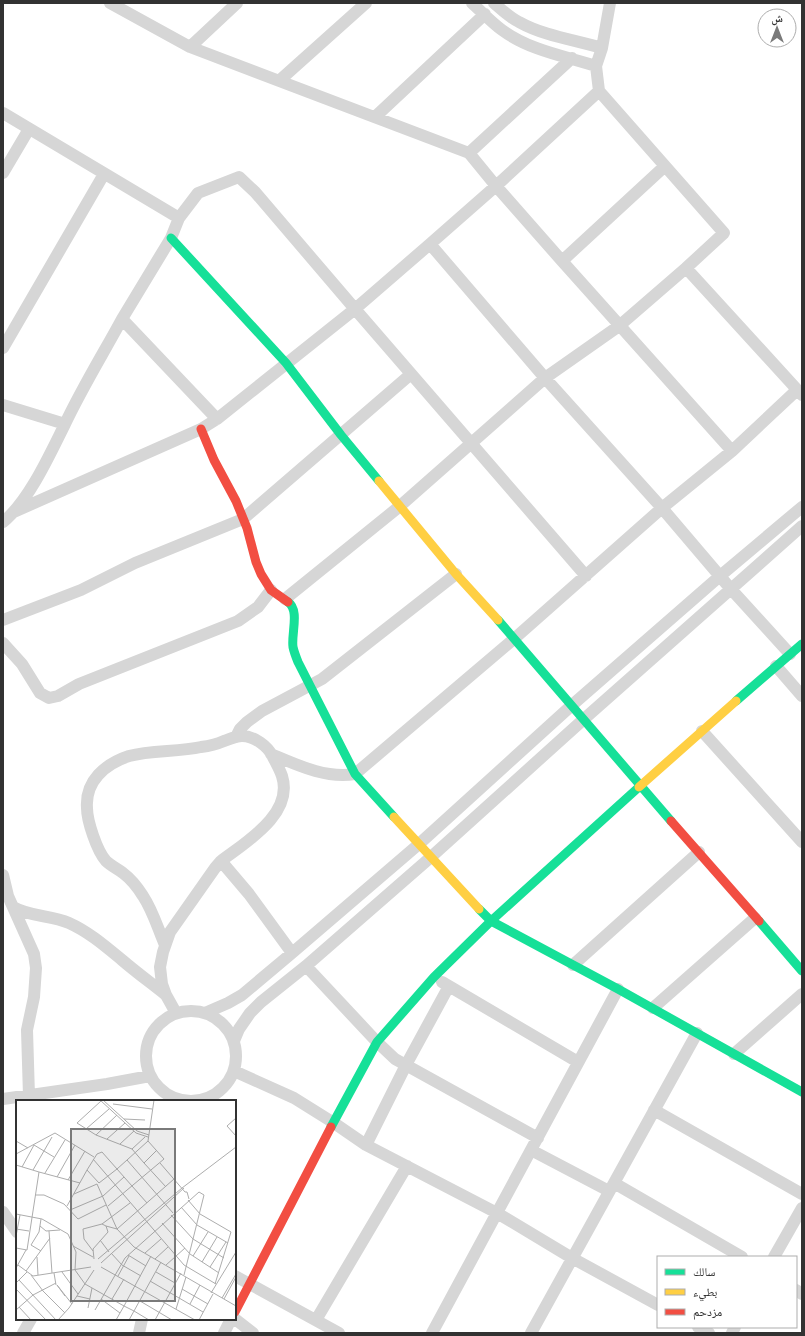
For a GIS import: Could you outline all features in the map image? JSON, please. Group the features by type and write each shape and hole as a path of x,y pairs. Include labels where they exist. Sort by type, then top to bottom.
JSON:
{"street":[{"path":"111,3 190,47 469,153 496,186 619,326 732,450"},
{"path":"190,47 237,3"},
{"path":"280,80 366,3"},
{"path":"472,3 502,30 522,41 542,50 596,66"},
{"path":"494,3 507,15 541,32 602,48"},
{"path":"285,599 400,506 545,378 619,326 724,233 599,91 596,66 602,48 610,3"},
{"path":"375,117 485,14"},
{"path":"469,153 572,58"},
{"path":"3,522 16,511 201,429 217,418 355,309 496,186 599,91"},
{"path":"3,113 179,218"},
{"path":"3,173 29,129"},
{"path":"562,261 665,166"},
{"path":"3,348 104,174"},
{"path":"16,511 53,449 122,319 171,238 179,218 198,193 239,177 260,197 586,576"},
{"path":"171,238 286,363 341,435 456,574 515,638 571,706 584,719 640,786 802,971"},
{"path":"430,244 545,378 790,654"},
{"path":"271,754 315,771 344,776 355,774 515,638 662,508 800,392 686,268"},
{"path":"122,319 217,418"},
{"path":"3,620 87,587 135,563 243,518 411,374"},
{"path":"3,405 65,424"},
{"path":"201,429 214,460 236,500 247,528 256,562 261,574 271,590 291,604 294,610 293,646 298,662 355,774 484,915 492,921 653,1008 802,1092"},
{"path":"205,1013 242,995 292,953 419,844 571,706 720,576 802,507"},
{"path":"234,1041 238,1029 250,1013 431,857 730,588 802,526"},
{"path":"236,737 244,725 262,711 322,679 456,574"},
{"path":"3,643 22,664 40,693 53,698 79,684 238,621 258,607 271,590"},
{"path":"236,1310 377,1042 434,977 492,921 640,786 802,644"},
{"path":"776,666 802,696"},
{"path":"702,731 802,842"},
{"path":"165,945 143,896 123,872 107,862 102,856 88,817 88,790 94,779 106,767 128,757 202,747 242,736 255,739 271,754 282,776 284,787 282,800 272,821 221,861 206,879 170,932 165,945 160,967 162,984 176,1013"},
{"path":"573,965 699,852"},
{"path":"221,861 249,894 292,953"},
{"path":"3,876 8,896 34,954 36,968 34,997 27,1030 31,1099"},
{"path":"13,907 20,911 57,918 84,930 166,995"},
{"path":"653,1008 755,918"},
{"path":"306,966 377,1042 395,1059 538,1138"},
{"path":"434,977 578,1062"},
{"path":"366,1145 406,1065 449,986"},
{"path":"432,1333 618,989"},
{"path":"734,1054 802,994"},
{"path":"172,1099 160,1089 150,1076 146,1061 147,1046 153,1032 163,1021 176,1013 190,1011 205,1013 217,1019 227,1029 234,1041 236,1056 234,1071 227,1084 216,1094 203,1100"},
{"path":"531,1333 697,1033"},
{"path":"234,1071 294,1098 334,1122 366,1145 497,1213 572,1258 657,1304"},
{"path":"3,1099 31,1099 150,1076"},
{"path":"654,1110 802,1194"},
{"path":"531,1150 612,1187 740,1256"},
{"path":"316,1320 407,1166"},
{"path":"775,1256 802,1208"},
{"path":"3,1212 16,1231"},
{"path":"236,1277 339,1333"},
{"path":"23,1333 30,1320"},
{"path":"139,1333 142,1320"},
{"path":"224,1333 230,1320"},
{"path":"236,1320 253,1333"},
{"path":"700,1328 709,1333"}],"traffic: fast":[{"path":"171,238 286,363 341,435 379,481"},
{"path":"288,602 294,611 293,647 298,662 355,774 394,817"},
{"path":"498,620 671,821"},
{"path":"736,701 802,644"},
{"path":"331,1127 377,1042 434,977 491,921 639,787"},
{"path":"479,909 491,921 618,989 802,1092"},
{"path":"759,921 802,971"}],"traffic: slow":[{"path":"379,481 456,574 498,620"},
{"path":"639,787 736,701"},
{"path":"394,817 479,909"}],"traffic: jam":[{"path":"201,429 214,460 236,501 247,528 256,562 261,574 271,590 288,602"},
{"path":"671,821 759,921"},
{"path":"236,1310 331,1127"}]}
